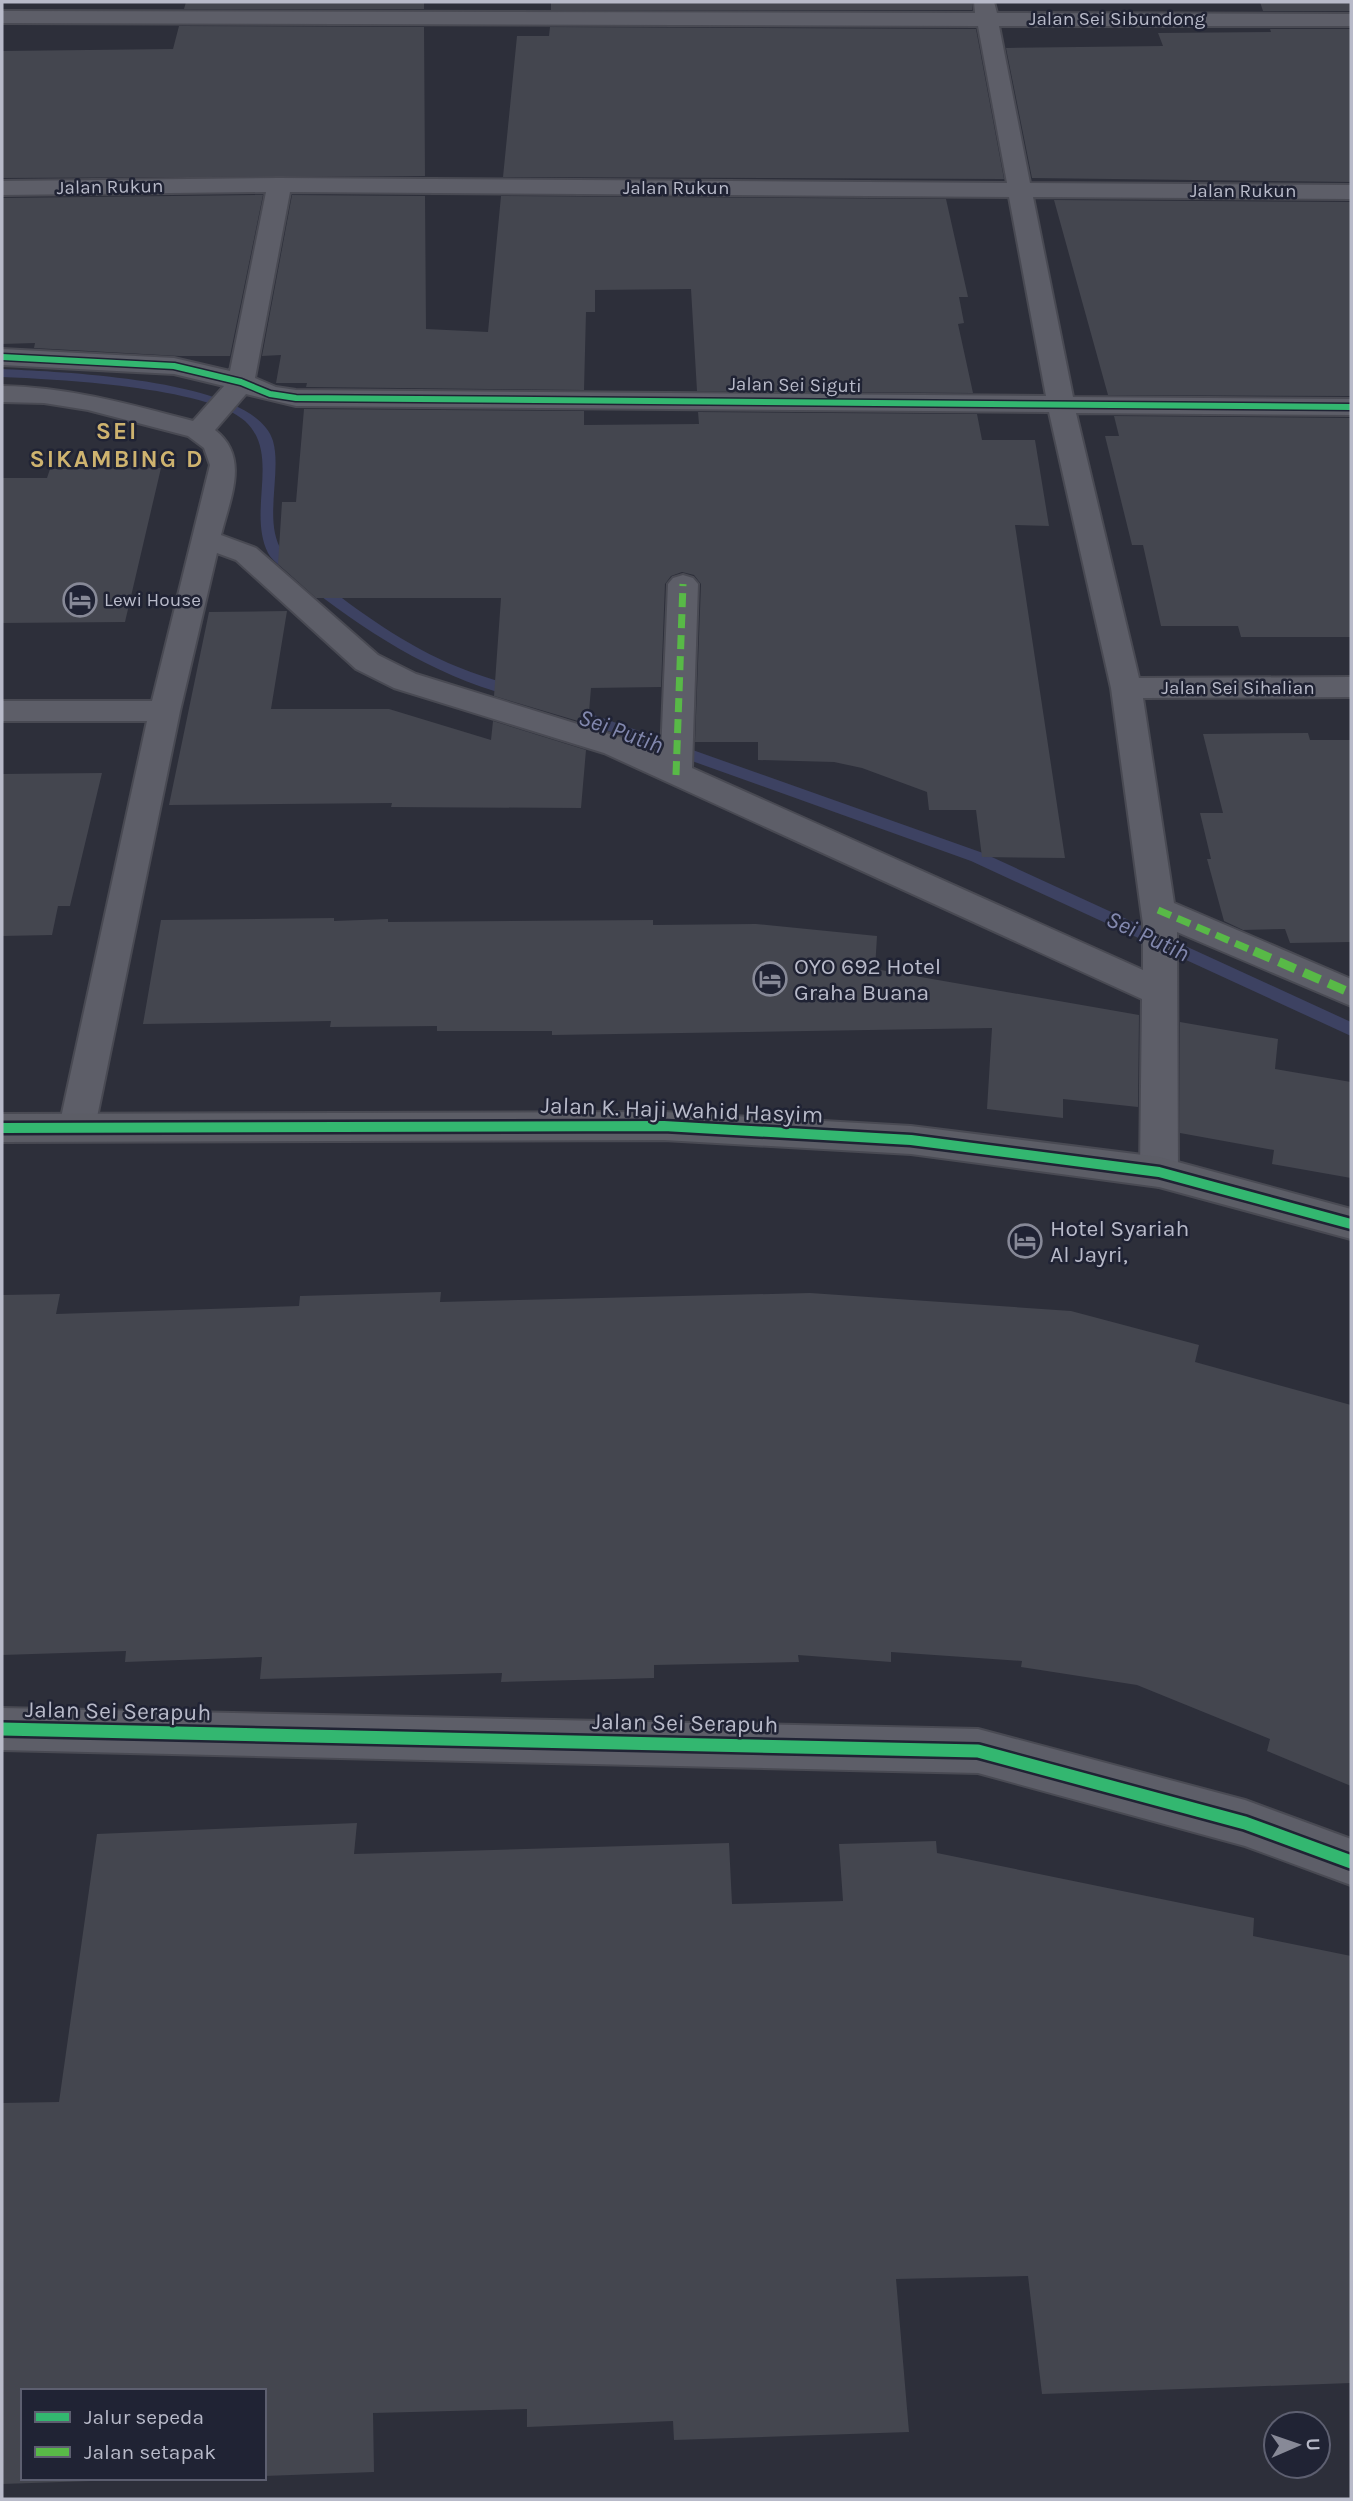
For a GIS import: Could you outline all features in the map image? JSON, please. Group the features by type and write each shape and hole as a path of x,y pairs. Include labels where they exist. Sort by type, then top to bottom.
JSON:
{"street":[{"name":"Jalan Sei Sibundong","path":"2,17 985,10 1351,20"},
{"path":"985,10 1022,190 1061,405 1126,688 1159,917 1159,1172"},
{"path":"206,423 238,388 279,185"},
{"name":"Jalan Rukun","path":"2,188 279,185 1351,192"},
{"name":"Jalan Sei Siguti","path":"2,357 174,366 238,388 296,398 1351,407"},
{"path":"2,394 44,395 206,423"},
{"path":"77,1127 165,711 224,465 206,423"},
{"path":"208,540 246,554 367,662 405,681 615,746 677,759 1161,981"},
{"path":"677,759 682,584"},
{"name":"Jalan Sei Sihalian","path":"1126,688 1351,687"},
{"path":"2,711 165,711"},
{"path":"1159,917 1351,993"},
{"name":"Jalan K. Haji Wahid Hasyim","path":"2,1128 664,1126 911,1140 1159,1172 1351,1224"},
{"name":"Jalan Sei Serapuh","path":"2,1729 978,1751 1245,1823 1351,1861"}],"building":[{"path":"186,2 424,2 424,9 184,9"},
{"path":"551,2 972,2 972,10 551,10"},
{"path":"1260,2 1351,2 1351,11 1263,11"},
{"path":"179,26 424,27 425,176 2,178 2,51 173,49"},
{"path":"550,27 976,29 1004,179 503,177 517,36 549,36"},
{"path":"1270,29 1351,29 1351,182 1032,178 1006,48 1163,46 1158,33 1271,32"},
{"path":"263,195 230,356 34,348 35,343 2,344 2,198"},
{"path":"292,195 425,196 426,329 488,332 501,196 946,199 968,297 959,297 964,323 958,324 973,393 697,391 691,289 595,290 595,312 586,312 584,390 306,387 307,383 276,383 281,355 262,356"},
{"path":"1054,200 1351,202 1351,396 1108,395"},
{"path":"304,409 584,411 584,425 699,424 698,412 977,414 982,440 1035,440 1049,526 1015,525 1065,858 982,857 976,810 929,810 927,792 862,768 834,762 758,760 758,742 695,742 701,584 694,575 682,572 671,576 665,584 661,687 591,688 588,724 494,696 501,598 316,598 278,564 282,502 296,502"},
{"path":"1114,416 1351,418 1351,637 1241,637 1238,626 1161,626 1143,545 1132,545 1105,436 1119,436"},
{"path":"161,468 125,622 2,623 2,478 47,478 50,469"},
{"path":"287,611 271,709 389,709 491,740 493,721 586,750 581,808 391,807 392,803 169,805 209,612"},
{"path":"1308,733 1310,740 1351,740 1351,942 1290,943 1285,929 1243,930 1224,921 1207,859 1211,859 1200,813 1223,813 1203,734"},
{"path":"102,773 70,906 58,906 52,935 2,936 2,774"},
{"path":"334,918 334,921 388,919 388,922 653,920 653,925 756,924 877,936 875,969 1139,1015 1138,1107 1063,1099 1063,1118 987,1109 992,1028 552,1035 552,1031 437,1031 437,1026 330,1027 331,1021 143,1024 161,920"},
{"path":"1180,1022 1278,1039 1275,1069 1351,1082 1351,1178 1272,1164 1274,1150 1180,1133"},
{"path":"441,1292 440,1302 810,1293 1071,1311 1199,1345 1195,1362 1351,1405 1351,1786 1267,1751 1270,1739 1137,1685 1021,1667 1022,1661 891,1652 891,1662 798,1655 799,1662 654,1665 654,1678 501,1682 502,1673 260,1679 262,1657 125,1662 126,1651 2,1655 2,1295 60,1294 56,1314 299,1306 300,1296"},
{"path":"357,1823 354,1854 729,1843 732,1904 843,1901 839,1844 936,1841 937,1853 1254,1918 1253,1936 1351,1956 1351,2383 1042,2394 1028,2276 896,2279 909,2432 674,2440 673,2421 527,2427 527,2409 373,2413 374,2472 266,2476 266,2389 21,2389 21,2480 121,2480 2,2484 2,2103 59,2102 97,1834"}],"waterway":[{"name":"Sei Putih","path":"2,373 142,385 219,403 247,416 263,432 267,441 269,461 266,511 275,553 363,622 451,670 518,693"},
{"name":"Sei Putih","path":"563,709 977,857 1351,1029"}],"marked path":[{"path":"676,775 683,584"},
{"path":"1158,910 1351,993"}],"cycle path":[{"path":"2,357 174,366 241,382 270,394 296,398 1351,407"},
{"path":"2,1128 664,1126 911,1140 1159,1172 1351,1224"},
{"path":"2,1729 978,1751 1245,1823 1351,1862"}],"place":[{"name":"Lewi House","path":"80,600"},
{"name":"OYO 692 Hotel Graha Buana","path":"770,979"},
{"name":"Hotel Syariah Al Jayri,","path":"1025,1241"}],"district":[{"name":"SEI SIKAMBING D","path":"117,445"}]}
